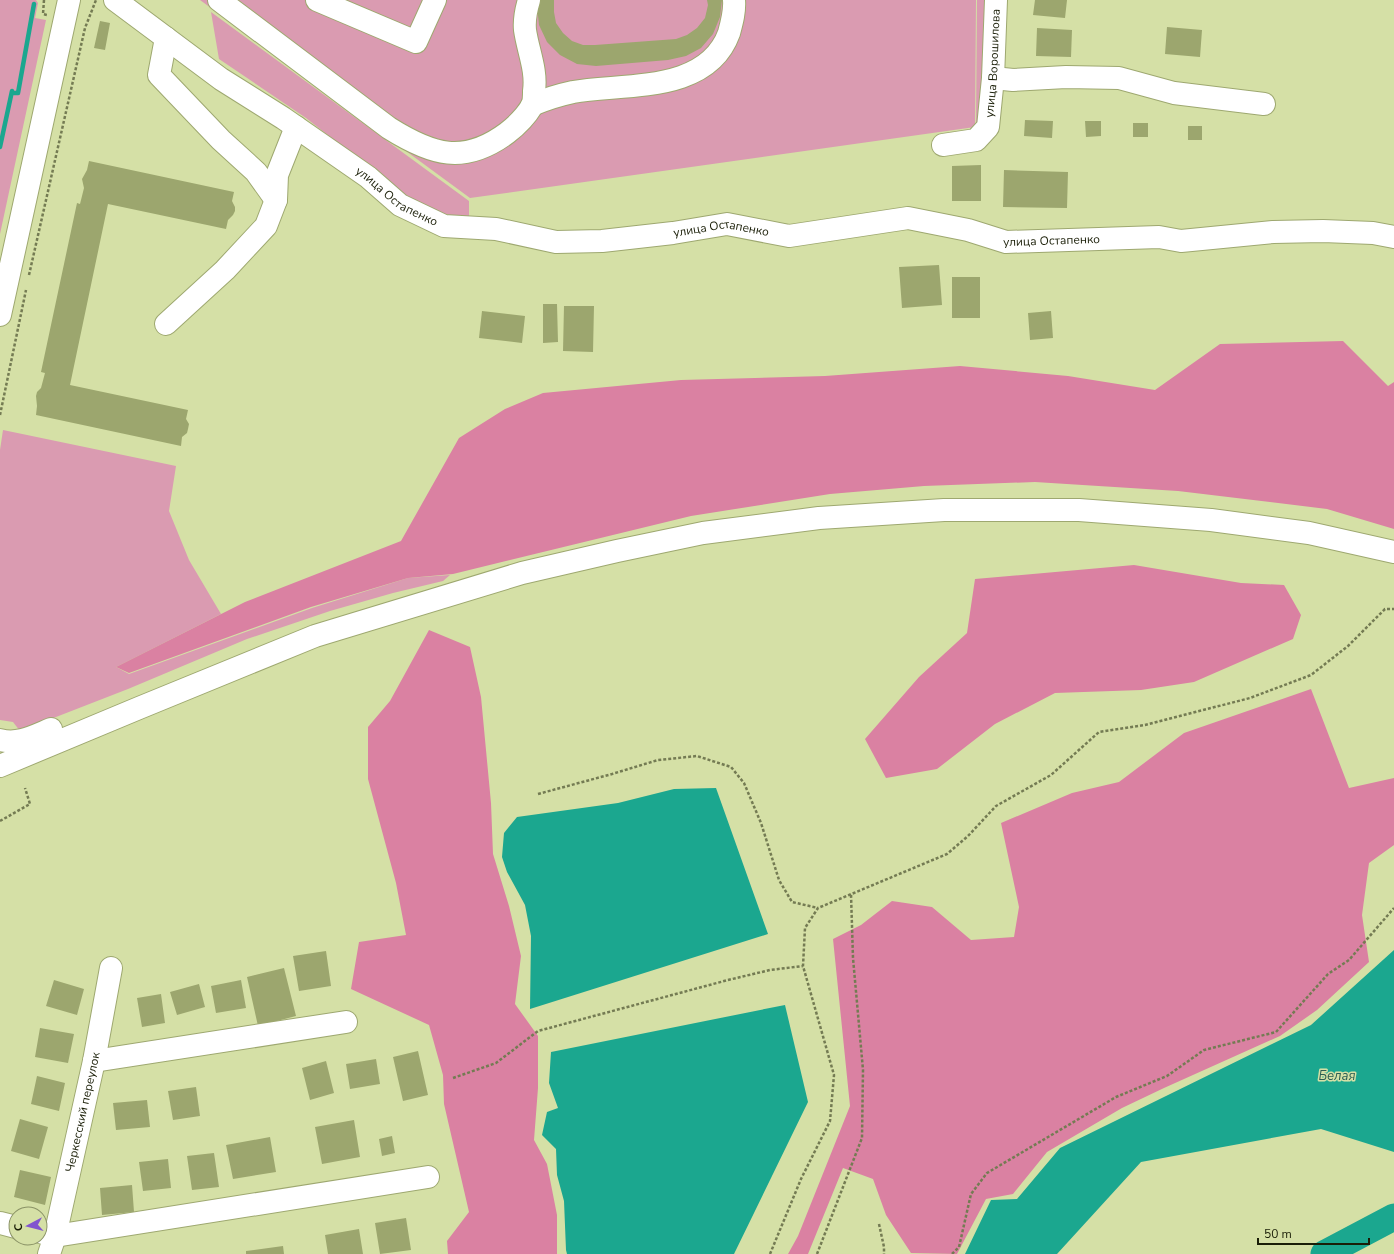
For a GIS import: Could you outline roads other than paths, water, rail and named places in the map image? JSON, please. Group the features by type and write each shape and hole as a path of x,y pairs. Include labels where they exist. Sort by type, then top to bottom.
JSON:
{"main road":[{"path":"0,315 69,0"},
{"path":"219,0 409,141 425,148 459,154 479,149 496,141 516,126 532,105 535,88 534,75 525,29 525,15 529,0"},
{"path":"317,0 416,42 435,0"},
{"path":"532,105 554,96 574,92 624,88 672,80 690,74 716,55 725,42 732,24 734,0"},
{"name":"улица Ворошилова","path":"943,145 976,140 988,128 993,78 996,0"},
{"name":"улица Остапенко","path":"124,2 166,38 221,79 296,127 368,177 400,205 444,226 496,229 556,242 602,242 673,233 727,224 789,236 908,218 968,230 1006,242 1159,237 1181,241 1273,232 1323,231 1373,233 1394,237"},
{"path":"166,38 159,75 220,140 256,172 276,200"},
{"path":"993,78 1013,80 1066,77 1119,78 1174,94 1264,104"},
{"path":"166,324 225,270 266,226 276,200 277,175 296,127"},
{"path":"0,740 8,742 25,740 225,659 315,636 522,573 703,533 819,518 944,510 1079,510 1211,520 1309,533 1394,552"},
{"path":"0,766 315,636"},
{"path":"0,780 231,681 315,636"},
{"name":"Черкесский переулок","path":"48,1241 94,1061 111,968"},
{"path":"94,1061 346,1022"},
{"path":"48,1241 428,1177"}],"water":[{"path":"716,788 768,934 530,1009 531,936 525,905 507,872 502,857 504,833 517,817 618,803 674,789"},
{"name":"Белая","path":"1394,950 1394,1152 1321,1129 1141,1162 1057,1254 965,1254 991,1200 1017,1199 1060,1148 1311,1025"},
{"path":"785,1005 808,1102 734,1254 567,1254 564,1201 557,1175 556,1149 542,1135 547,1112 558,1108 549,1083 551,1052"}],"waterway":[{"path":"12,93 18,93 34,4"},
{"path":"0,147 12,91"},
{"name":"Белая","path":"1324,1254 1394,1217"}]}
